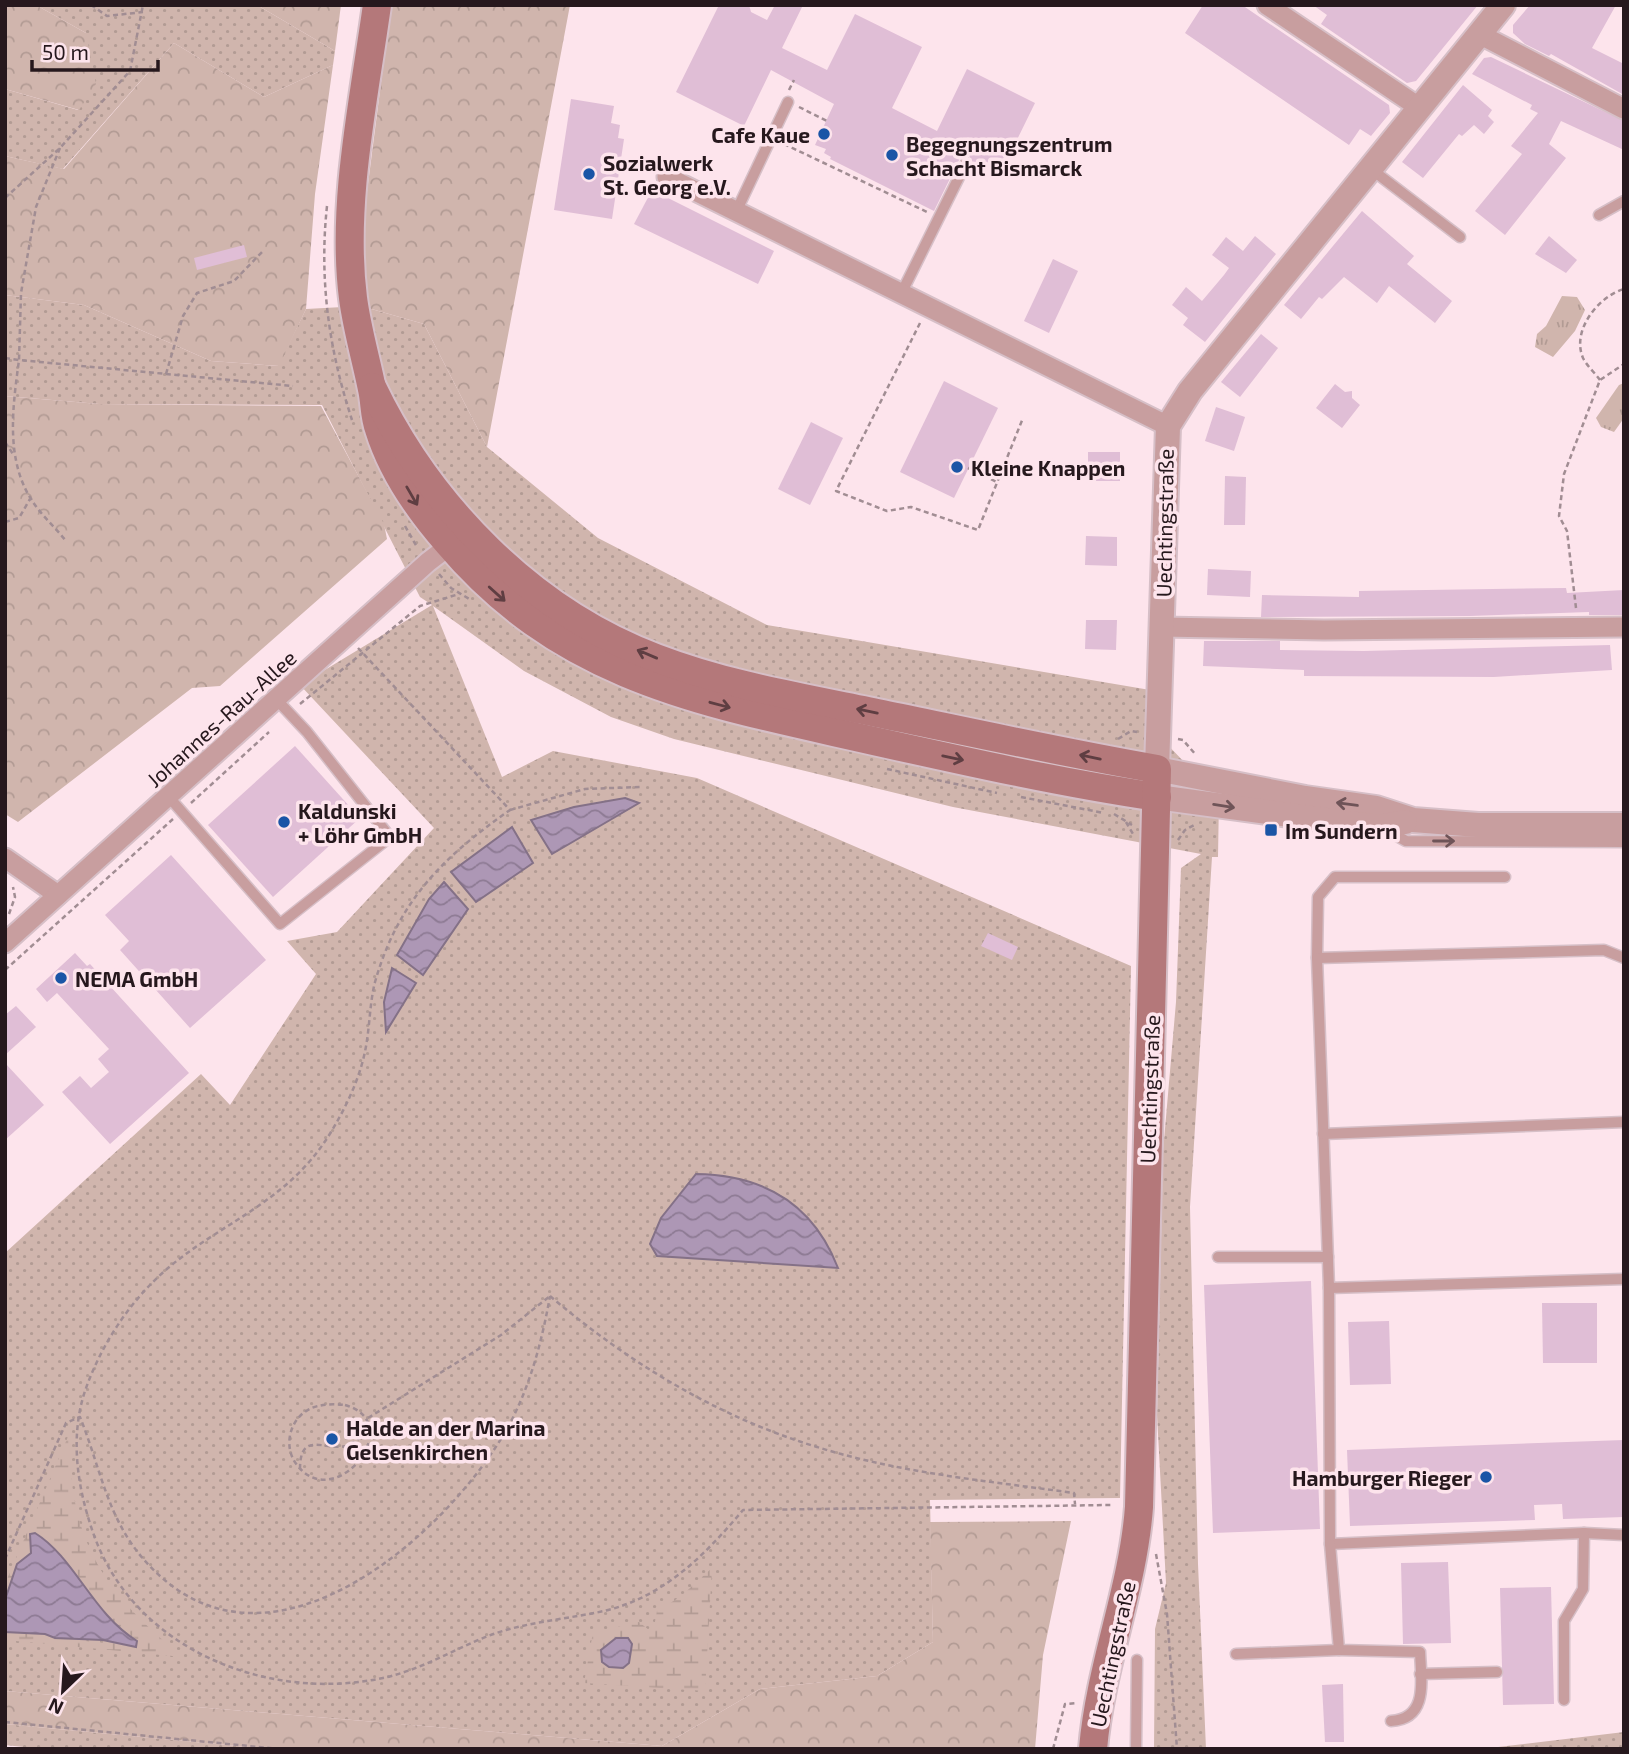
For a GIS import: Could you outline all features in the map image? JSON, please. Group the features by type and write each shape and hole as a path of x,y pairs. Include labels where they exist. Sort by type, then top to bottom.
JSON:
{"main road":[{"path":"377,5 355,158 350,252 352,295 378,427 421,511 511,569 590,628 657,658 751,687 1157,769"},
{"path":"460,537 479,579 513,609 548,634 615,671 649,684 737,709 925,752 1157,797"},
{"name":"Uechtingstraße","path":"1093,1749 1097,1707 1135,1547 1142,1419 1157,769"}],"street":[{"path":"1267,5 1420,108"},
{"name":"Uechtingstraße","path":"1157,769 1168,426 1189,391 1503,5"},
{"path":"1479,34 1624,109"},
{"name":"Uechtingstraße","path":"667,177 736,212 835,253 901,294 1168,426"},
{"name":"Johannes-Rau-Allee","path":"5,943 168,796 282,706 460,537"},
{"path":"1162,627 1624,627"},
{"path":"1157,769 1305,798 1376,808 1413,820 1478,825 1624,825"},
{"path":"1157,797 1379,827 1413,820"},
{"path":"5,858 58,895"}],"lane":[{"path":"736,212 788,102"},
{"path":"901,294 966,163"},
{"path":"1371,169 1460,237"},
{"path":"1599,215 1624,201"},
{"path":"168,796 280,924 390,837 282,706"},
{"path":"1379,827 1406,841 1624,842"},
{"path":"1339,1650 1330,1544 1329,1288 1317,958 1318,897 1335,877 1505,877"},
{"path":"1317,958 1604,950 1624,958"},
{"path":"1323,1134 1624,1122"},
{"path":"1218,1257 1328,1257"},
{"path":"1329,1288 1624,1279"},
{"path":"1330,1544 1584,1533 1624,1535"},
{"path":"1564,1700 1564,1621 1583,1589 1584,1533"},
{"path":"1236,1654 1339,1650 1420,1652 1421,1700 1413,1714 1402,1721 1391,1721"},
{"path":"1136,1749 1137,1660"},
{"path":"1420,1674 1497,1672"}],"path":[{"path":"91,5 107,16 143,12"},
{"path":"5,198 60,148 130,71 143,5"},
{"path":"788,102 827,121"},
{"path":"771,138 939,218"},
{"path":"14,457 14,401 19,360 21,293 36,207 60,148"},
{"path":"166,374 183,316 198,293 234,281 263,251"},
{"path":"1600,380 1583,358 1583,327 1606,297 1624,289"},
{"path":"928,307 836,491 887,511 911,508 978,530 1023,418"},
{"path":"5,358 293,386"},
{"path":"1577,629 1573,569 1567,531 1559,516 1564,474 1600,380 1624,364"},
{"path":"5,442 14,457 30,499 66,541"},
{"path":"968,468 997,482"},
{"path":"5,522 19,518 30,499"},
{"path":"5,970 181,813 282,706 420,606 459,594"},
{"path":"364,655 510,810"},
{"path":"1114,741 1132,731 1142,733"},
{"path":"1171,738 1183,740 1200,761"},
{"path":"640,787 585,789 510,810 439,866 398,922 374,985 364,1056 356,1079 332,1130 315,1155 263,1205 185,1256 150,1284 120,1323 97,1361 83,1397 78,1478 101,1552 120,1584 151,1619 180,1643 217,1662 252,1676 297,1682 354,1683 386,1678 453,1654 484,1637 509,1629 607,1610 634,1601 665,1585 691,1566 743,1510 1111,1505"},
{"path":"1171,838 1179,840 1191,826 1199,824"},
{"path":"5,919 15,897 12,885"},
{"path":"80,1417 104,1495 131,1545 159,1576 178,1591 205,1604 234,1611 285,1611 317,1600 376,1569 434,1523 463,1493 508,1426 523,1394 536,1359 550,1296"},
{"path":"368,1418 501,1335 550,1296"},
{"path":"550,1296 598,1336 660,1377 749,1422 817,1447 886,1464 1074,1493 1075,1505"},
{"path":"345,1405 360,1410 368,1418 370,1429 361,1459 348,1473 326,1479 311,1476 300,1469 288,1447 291,1429 300,1415 317,1406 345,1405"},
{"path":"5,1559 66,1423 80,1417"},
{"path":"300,1469 302,1452 307,1447 324,1443 343,1447 370,1429"},
{"path":"1135,1547 1152,1550 1158,1556 1167,1614 1177,1749"},
{"path":"1053,1749 1065,1704 1083,1704"},
{"path":"5,1722 279,1749"}],"green space":[{"path":"5,5 36,5 86,33 96,84 79,110 5,89"},
{"path":"36,5 257,5 335,51 333,65 264,97 174,43 63,169 5,156 5,89 78,110 86,33"},
{"path":"257,5 341,5 335,51"},
{"path":"391,5 570,5 487,447 424,324 361,306 359,254"},
{"path":"174,43 264,97 333,65 315,194 306,309 279,366 211,361 84,305 5,295 5,156 64,169"},
{"path":"5,295 84,305 211,361 278,366 306,309 361,306 424,324 487,447 598,538 767,625 1156,691 1160,737 1219,798 1218,857 1212,857 1190,1207 1198,1564 1206,1749 1154,1749 1155,1629 1166,1583 1157,1415 1163,1152 1176,1002 1181,868 1201,854 953,807 674,739 611,717 524,671 433,606 502,777 553,751 697,778 1131,966 1120,1498 930,1500 933,1642 877,1676 760,1689 662,1746 5,1691 5,1253 201,1074 230,1105 316,974 287,941 337,932 434,828 300,685 432,605 420,597 322,405 99,404 5,396"},
{"path":"1562,296 1577,297 1585,310 1575,331 1553,357 1535,347 1537,334 1546,326"},
{"path":"1624,383 1624,418 1614,432 1601,427 1596,418 1619,385"},
{"path":"5,396 99,404 321,406 384,524 387,539 220,686 192,688 18,822 5,814"},
{"path":"70,1432 75,1503 83,1533 95,1560 131,1609 183,1657 5,1640 5,1632 35,1633 103,1643 137,1641 113,1625 101,1612 55,1552 30,1541 31,1553 17,1564 5,1600 5,1584"},
{"path":"1071,1521 1043,1655 1035,1749 270,1749 5,1724 5,1691 662,1746 760,1689 877,1676 933,1642 930,1522"},
{"path":"712,1568 705,1691 584,1683 593,1632 639,1622 649,1630 654,1627 657,1611 680,1597"},
{"path":"5,1724 270,1749 42,1749 5,1745"},
{"path":"1624,1732 1624,1749 1481,1749"}],"water":[{"path":"625,798 639,803 552,854 531,820 574,807"},
{"path":"512,827 533,863 476,902 451,872"},
{"path":"444,882 468,909 423,975 397,955 429,899"},
{"path":"392,968 416,983 386,1032 384,1002"},
{"path":"696,1174 743,1180 783,1197 815,1226 828,1245 838,1268 657,1256 650,1244 661,1218"},
{"path":"35,1533 61,1556 108,1616 137,1641 136,1647 103,1640 5,1632 5,1600 17,1564 31,1553 30,1534"},
{"path":"616,1638 628,1638 632,1644 629,1663 623,1668 609,1667 602,1662 601,1650"}],"building":[{"path":"719,5 749,5 751,12 767,20 775,5 803,5 782,48 827,70 855,14 922,47 892,108 937,131 967,69 1035,103 1005,164 999,161 974,170 966,146 934,211 830,159 831,157 824,153 826,149 815,145 834,104 771,70 744,126 676,92"},
{"path":"1203,5 1242,5 1389,105 1390,113 1371,136 1360,129 1349,145 1185,33"},
{"path":"1313,5 1478,5 1416,81 1407,83 1321,24 1327,15"},
{"path":"1530,5 1616,5 1592,48 1624,64 1624,95 1551,54 1549,56 1525,44 1513,33 1513,25"},
{"path":"1491,57 1624,121 1624,150 1561,121 1549,144 1566,158 1505,235 1475,211 1522,154 1511,146 1538,113 1530,109 1532,105 1472,74 1484,58"},
{"path":"1463,85 1492,110 1488,116 1494,122 1484,134 1474,125 1462,136 1459,134 1423,178 1402,162"},
{"name":"Sozialwerk St. Georg e.V.","path":"571,99 614,106 611,123 620,125 618,138 624,139 612,219 554,210"},
{"name":"Sozialwerk St. Georg e.V.","path":"652,190 774,251 758,284 634,224"},
{"path":"1362,211 1414,256 1407,264 1452,301 1435,323 1389,286 1377,303 1344,277 1322,299 1319,297 1301,319 1284,305"},
{"path":"1255,236 1276,254 1205,342 1183,325 1188,318 1172,305 1186,287 1202,301 1224,275 1229,268 1212,255 1226,237 1243,251"},
{"path":"1549,236 1577,260 1566,273 1535,254"},
{"path":"244,245 247,257 197,270 194,258"},
{"path":"1053,259 1078,271 1049,333 1024,321"},
{"path":"1261,334 1278,348 1240,397 1221,382"},
{"path":"944,381 998,408 954,498 900,472"},
{"path":"1335,384 1345,392 1352,391 1352,398 1360,405 1342,428 1316,408"},
{"path":"1216,407 1245,417 1234,451 1205,441"},
{"path":"811,422 843,438 810,505 778,489"},
{"path":"1088,452 1120,452 1120,481 1088,481"},
{"path":"1225,476 1246,477 1245,525 1224,525"},
{"path":"1086,536 1117,537 1117,566 1085,565"},
{"path":"1208,569 1251,571 1250,597 1207,595"},
{"path":"1566,588 1567,593 1624,590 1624,615 1589,615 1589,612 1470,616 1261,617 1262,595 1359,597 1359,591"},
{"path":"1086,620 1117,620 1116,650 1085,649"},
{"path":"1204,641 1280,641 1280,650 1364,651 1610,645 1612,670 1494,677 1304,676 1304,670 1203,666"},
{"name":"Kaldunski + Löhr GmbH","path":"295,746 360,818 273,897 208,825"},
{"path":"171,855 266,960 190,1028 120,950 129,941 105,915"},
{"path":"988,933 1018,947 1012,960 981,946"},
{"path":"75,953 87,966 90,964 189,1073 110,1144 62,1092 80,1076 91,1088 109,1072 98,1059 109,1049 57,993 47,1002 36,989"},
{"path":"16,1006 36,1027 5,1055 5,1015"},
{"path":"5,1063 44,1105 5,1140"},
{"path":"1311,1281 1320,1529 1213,1533 1204,1285"},
{"path":"1542,1303 1597,1303 1597,1363 1543,1363"},
{"path":"1389,1321 1391,1384 1350,1385 1348,1322"},
{"name":"Hamburger Rieger","path":"1624,1440 1624,1517 1563,1519 1562,1504 1534,1505 1535,1520 1350,1526 1347,1450"},
{"path":"1448,1562 1451,1643 1403,1644 1401,1563"},
{"path":"1551,1587 1554,1704 1503,1705 1500,1588"},
{"path":"1343,1684 1344,1742 1325,1742 1322,1685"}],"place":[{"name":"Cafe Kaue","path":"824,134"},
{"name":"Begegnungszentrum Schacht Bismarck","path":"892,155"},
{"name":"Sozialwerk St. Georg e.V.","path":"589,174"},
{"name":"Kleine Knappen","path":"957,467"},
{"name":"Kaldunski + Löhr GmbH","path":"284,822"},
{"name":"Im Sundern","path":"1271,830"},
{"name":"NEMA GmbH","path":"61,978"},
{"name":"Halde an der Marina Gelsenkirchen","path":"332,1439"},
{"name":"Hamburger Rieger","path":"1486,1477"}]}
